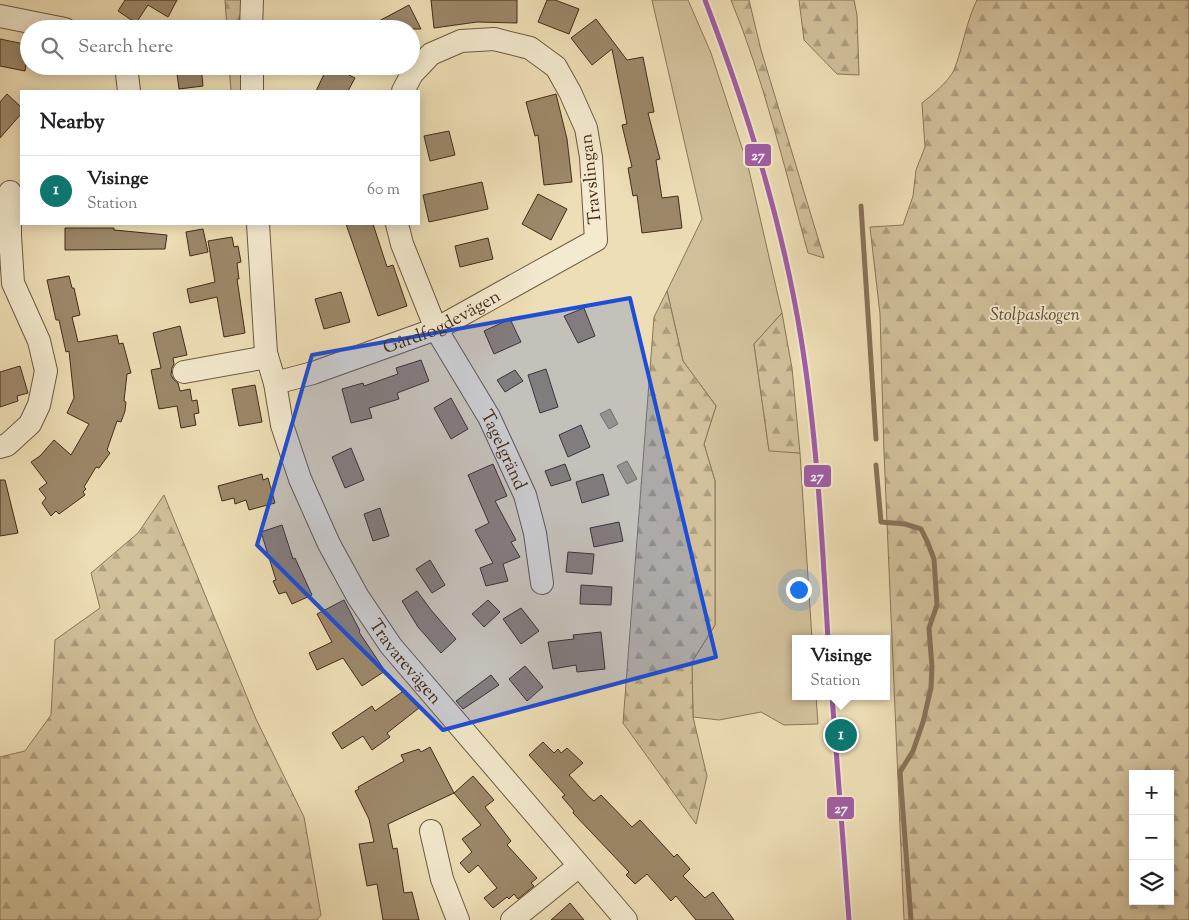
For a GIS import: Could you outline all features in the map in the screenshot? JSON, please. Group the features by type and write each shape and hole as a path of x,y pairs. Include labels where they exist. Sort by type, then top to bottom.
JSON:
{"street":[{"path":"251,20 252,0"},
{"path":"0,16 20,20"},
{"name":"Travslingan","path":"420,66 431,54 461,41 494,39 530,48 556,68 570,92 586,128 591,156 596,240"},
{"path":"128,75 129,90"},
{"path":"252,75 252,90"},
{"name":"Travslingan","path":"404,90 411,75"},
{"path":"0,447 7,445 30,424 39,404 46,371 39,341 13,283 10,236 11,192"},
{"name":"Travarevägen","path":"258,225 267,358 275,383 282,425 300,479 329,544 358,597 391,646 626,920"},
{"path":"397,225 402,244 436,329"},
{"name":"Gårdfogdevägen","path":"275,383 313,373 436,329 596,240"},
{"name":"Tagelgränd","path":"436,329 490,417 525,495 535,533 542,583"},
{"path":"184,372 267,358"},
{"path":"432,831 442,879 461,917"},
{"path":"512,920 579,866"}],"highlighted area":[{"path":"630,298 716,657 443,730 257,545 312,355"}],"green space":[{"path":"225,0 242,0 243,20 226,20"},
{"path":"652,0 688,0 711,53 748,166 782,313 754,344 769,450 800,453 812,635 792,635 792,700 816,700 818,724 784,725 761,712 719,720 693,717 692,662 715,625 715,481 704,444 716,406 683,361 667,291 702,219"},
{"path":"731,0 749,0 761,50 824,258 808,253 764,93"},
{"path":"799,0 854,0 857,15 859,75 837,74 804,40"},
{"name":"Stolpaskogen","path":"977,0 1189,0 1189,920 904,920 880,314 870,227 903,225 913,196 916,170 925,147 922,103 952,74"},
{"path":"230,75 243,75 243,90 231,90"},
{"path":"667,291 683,361 716,406 704,444 715,481 715,625 692,662 693,717 707,776 696,824 623,723 654,317"},
{"path":"782,313 792,368 800,453 769,451 754,344"},
{"path":"164,495 256,719 304,817 321,915 317,920 0,920 0,757 25,751 51,715 55,640 100,608 91,573 138,533"}],"shaded area":[{"path":"610,409 618,424 609,429 600,414"},
{"path":"627,461 637,479 627,484 617,466"}],"building":[{"path":"125,0 177,0 168,17 148,5 138,20 132,20 118,11"},
{"path":"431,0 517,0 517,23 477,22 434,28"},
{"path":"547,0 555,0 579,9 569,34 538,22"},
{"path":"409,5 416,20 381,20"},
{"path":"596,19 627,60 643,57 654,112 648,113 660,159 656,160 662,198 678,196 682,228 642,233 637,195 633,196 628,168 632,167 622,125 627,124 612,49 592,65 571,38"},
{"path":"0,39 20,43 20,70 0,66"},
{"path":"177,75 202,75 203,86 179,89"},
{"path":"324,75 349,75 355,78 349,90 316,90"},
{"path":"7,94 20,106 20,115 0,138 0,102"},
{"path":"556,94 567,139 572,182 544,185 538,135 535,136 526,102"},
{"path":"449,131 455,155 430,161 424,136"},
{"path":"482,182 488,209 429,222 423,195"},
{"path":"538,194 567,209 551,240 522,224"},
{"path":"346,225 373,225 387,267 393,265 407,306 378,316"},
{"path":"65,228 114,228 114,230 167,235 165,249 65,250"},
{"path":"203,229 208,252 190,256 186,232"},
{"path":"232,237 234,247 238,246 241,262 237,263 239,279 237,279 245,333 224,337 217,297 190,303 187,289 215,282 208,241"},
{"path":"488,238 493,259 460,267 455,246"},
{"path":"69,276 72,288 74,288 80,315 72,317 78,342 117,335 119,344 123,343 131,373 127,374 124,401 126,402 125,411 121,422 117,421 107,450 110,453 99,468 96,467 84,487 86,489 83,492 85,495 59,514 56,511 51,516 42,503 46,498 39,489 47,483 31,462 40,456 54,440 71,455 89,424 67,413 74,398 69,351 66,352 59,320 56,320 47,280"},
{"path":"341,292 350,322 324,329 315,299"},
{"path":"584,308 595,336 578,343 564,316"},
{"path":"510,319 521,342 494,354 484,331"},
{"path":"180,326 187,355 173,358 174,364 171,375 178,383 180,391 190,389 192,401 197,400 199,413 194,414 196,425 181,428 177,406 159,409 151,370 161,368 153,333"},
{"path":"421,360 429,381 397,393 399,399 369,408 372,418 351,423 342,389 363,383 364,386 398,374 396,368"},
{"path":"20,366 28,393 17,396 18,401 0,407 0,372"},
{"path":"546,369 558,407 540,413 528,375"},
{"path":"515,370 523,381 505,392 497,380"},
{"path":"255,385 262,422 239,426 232,389"},
{"path":"451,398 468,429 451,439 434,408"},
{"path":"581,425 590,447 568,457 559,435"},
{"path":"351,448 364,480 345,488 332,457"},
{"path":"493,464 507,496 495,501 516,540 511,542 520,557 503,564 508,581 486,586 480,568 493,563 475,530 489,523 468,475"},
{"path":"565,464 571,480 551,486 545,471"},
{"path":"262,474 263,480 268,478 275,503 249,510 246,500 235,504 234,498 222,501 218,486"},
{"path":"603,474 609,495 582,503 576,482"},
{"path":"0,480 5,480 18,533 0,536"},
{"path":"380,508 389,536 373,541 364,514"},
{"path":"619,522 623,541 594,547 590,528"},
{"path":"282,525 293,559 295,558 312,595 292,604 286,592 279,594 273,581 276,580 261,532"},
{"path":"568,552 594,554 592,574 566,572"},
{"path":"430,560 445,585 432,593 416,569"},
{"path":"581,585 612,587 611,605 580,604"},
{"path":"417,591 456,639 441,653 418,627 402,601"},
{"path":"344,600 359,632 385,671 362,686 343,658 317,670 309,653 332,642 317,614"},
{"path":"488,600 500,612 484,627 472,614"},
{"path":"521,608 539,631 521,644 503,619"},
{"path":"601,632 605,669 577,672 576,665 553,669 548,642 574,639 573,635"},
{"path":"525,666 543,687 527,701 509,679"},
{"path":"491,675 499,685 463,709 456,701"},
{"path":"405,690 419,708 387,733 390,737 372,750 363,736 342,749 332,733 372,706 375,711"},
{"path":"543,742 554,753 558,749 561,753 567,748 583,763 569,775 589,797 594,801 601,795 632,827 640,820 674,857 677,854 690,869 683,876 705,898 713,892 734,920 696,920 676,896 671,901 647,874 635,884 626,875 629,872 573,813 574,811 562,797 565,795 529,755"},
{"path":"430,747 454,793 388,824 393,849 397,848 404,893 412,892 419,920 383,920 377,884 367,886 359,844 374,842 369,819 355,791 359,789 358,787 404,761 401,755 419,749 421,752"},
{"path":"473,776 494,800 485,807 511,841 507,845 537,878 531,883 534,886 518,899 514,894 493,908 484,898 497,888 478,865 469,873 460,863 472,852 462,839 481,825 454,793"},
{"path":"570,903 584,920 551,920"}],"waterway":[{"path":"861,206 876,439"},
{"path":"876,465 881,522 905,524 921,529 934,559 937,605 929,628 932,667 931,688 923,722 913,751 900,772 911,920"}],"transit line":[{"name":"27","path":"705,0 762,166 793,294 807,375 815,450 828,635"},
{"name":"27","path":"832,700 849,920"}],"place":[{"name":"Visinge","path":"841,735"}]}
